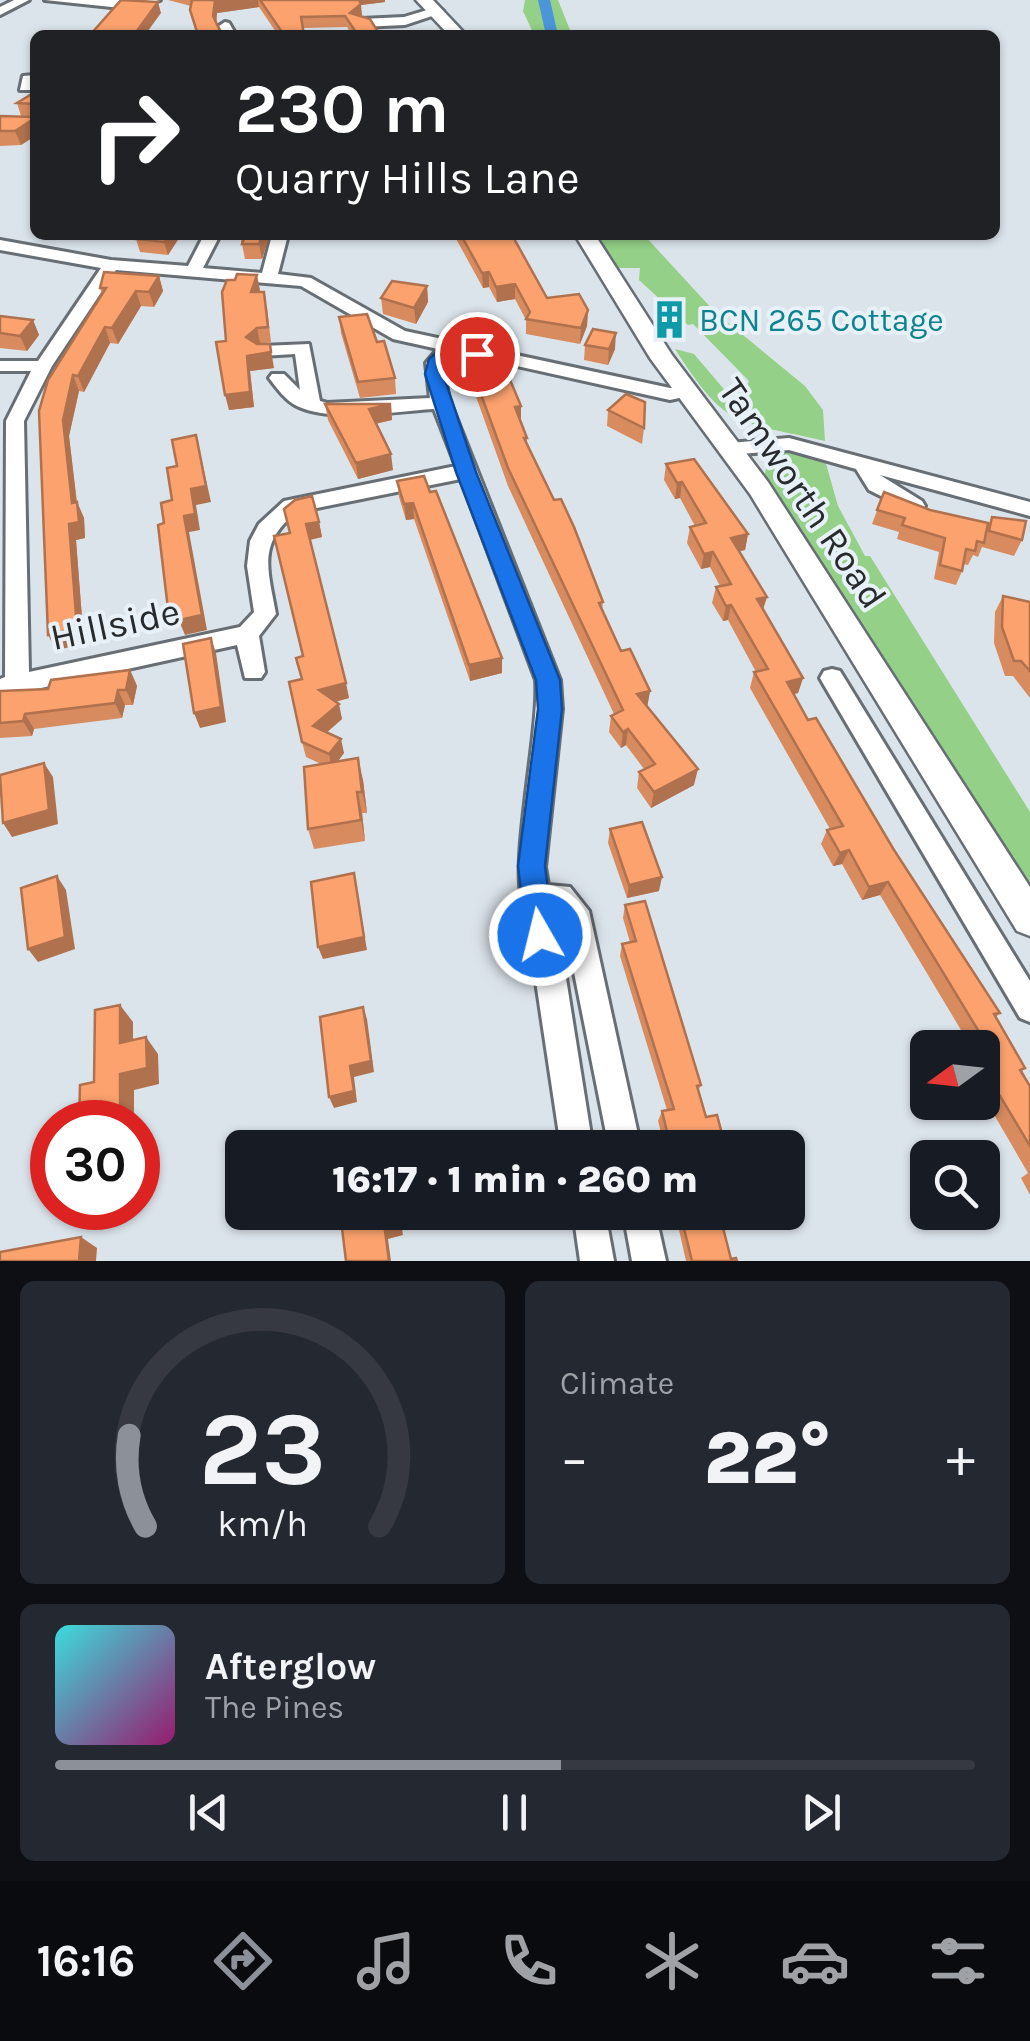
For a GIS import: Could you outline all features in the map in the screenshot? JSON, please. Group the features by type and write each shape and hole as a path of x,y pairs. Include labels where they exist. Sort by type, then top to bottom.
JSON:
{"main road":[{"path":"430,6 453,30"},
{"name":"Tamworth Road","path":"588,240 687,390 759,488 1030,919"}],"street":[{"path":"0,11 22,0"},
{"path":"51,0 121,5 154,0"},
{"path":"361,23 405,21 430,6"},
{"path":"194,270 209,240"},
{"path":"270,276 279,240"},
{"path":"0,245 111,265 305,281 399,335 670,394 687,390"},
{"path":"8,686 8,420 111,265"},
{"path":"262,351 303,348 311,405"},
{"path":"447,348 435,362 434,374 442,403 548,680 550,709 532,866 534,900 574,1130"},
{"path":"0,366 44,366"},
{"path":"278,378 300,401 326,409 442,403"},
{"path":"730,449 789,444 1024,507"},
{"path":"862,462 876,485 932,512"},
{"path":"252,672 247,634 265,614 256,550 271,519 291,506 466,472"},
{"path":"994,522 1006,520 1024,507"},
{"name":"Hillside","path":"8,686 247,634"},
{"path":"832,678 1030,1008"},
{"path":"880,759 920,746"},
{"path":"534,900 560,896 575,911 621,1130"},
{"path":"591,1230 597,1261"},
{"path":"643,1230 649,1261"}],"green space":[{"path":"525,0 558,0 570,30 532,30 523,11"},
{"path":"597,240 649,240 715,312 805,386 823,410 825,441 752,424 722,408 675,349 694,354 728,394 745,389 749,381 693,324 688,325 639,280 640,268 615,268"},
{"path":"784,452 825,460 838,506 865,556 870,556 1030,812 1030,902 764,477 768,461"}],"building":[{"path":"121,0 158,2 138,30 94,30"},
{"path":"192,0 226,0 215,1 213,16 220,30 196,30 190,10"},
{"path":"260,0 359,0 361,4 350,13 370,19 377,30 355,30 345,16 301,17 303,30 281,30"},
{"path":"0,116 30,117 30,121 15,131 0,131"},
{"path":"243,240 260,240 259,244 242,244"},
{"path":"464,240 515,240 547,298 579,294 588,310 581,328 526,319 530,312 515,284 496,287 489,272 482,273"},
{"path":"104,272 159,276 149,292 136,291 112,328 105,327 78,376 73,375 63,420 72,503 77,502 79,522 69,524 77,628 48,635 39,411 48,380 106,288 100,288"},
{"path":"237,274 257,275 251,292 264,292 268,327 257,328 246,337 257,344 270,344 271,352 247,356 250,392 225,395 216,342 226,341 222,292 227,280 235,280"},
{"path":"392,281 427,286 414,308 381,298"},
{"path":"367,314 377,342 384,341 395,378 358,382 339,317"},
{"path":"0,316 33,320 20,336 0,333"},
{"path":"593,329 616,333 609,349 585,345"},
{"path":"487,356 494,374 508,375 521,406 515,407 524,438 554,500 561,499 574,527 603,602 599,603 621,651 630,649 650,691 637,694 698,769 654,792 639,772 655,764 628,729 623,732 611,716 623,710 508,468 468,359"},
{"path":"626,394 645,402 644,428 608,410"},
{"path":"325,404 391,404 369,409 391,454 356,463"},
{"path":"196,435 206,486 191,489 195,514 184,516 202,615 179,620 177,607 168,609 158,525 164,523 161,503 172,500 167,468 177,466 172,440"},
{"path":"694,459 748,534 731,538 767,597 757,599 803,678 787,682 808,720 816,718 894,850 1000,1013 994,1014 1025,1068 1020,1070 1030,1086 1030,1146 1000,1096 1000,1030 978,1030 888,882 869,887 849,850 840,853 827,830 843,826 754,672 768,669 731,605 726,606 716,587 731,584 713,552 704,554 690,527 706,523 682,482 677,483 666,464"},
{"path":"424,476 430,492 436,491 502,658 469,665 413,503 404,504 397,481"},
{"path":"884,492 930,510 988,523 984,543 977,541 975,551 966,549 962,571 940,565 945,538 902,525 905,518 877,510"},
{"path":"312,496 319,522 306,524 346,683 319,690 339,704 313,726 341,739 329,754 302,742 289,682 302,679 296,658 303,656 274,536 290,533 284,509 295,500"},
{"path":"992,517 1026,521 1022,540 989,531"},
{"path":"1003,596 1030,602 1030,671 1021,661 1014,661 1002,627"},
{"path":"211,638 221,707 194,713 183,644"},
{"path":"130,670 126,690 118,690 115,703 25,714 23,721 0,723 0,691 48,689 51,680"},
{"path":"358,758 361,820 308,829 304,767"},
{"path":"44,763 49,810 3,823 0,775"},
{"path":"642,822 662,877 629,885 610,829"},
{"path":"354,873 364,937 318,947 311,882"},
{"path":"57,876 65,937 28,949 21,888"},
{"path":"645,901 701,1085 697,1086 706,1117 717,1115 721,1130 667,1130 662,1111 674,1109 622,944 636,941 625,905"},
{"path":"120,1005 120,1043 146,1037 147,1068 120,1074 120,1100 80,1100 80,1085 94,1082 95,1010"},
{"path":"363,1007 371,1061 350,1066 354,1091 329,1097 320,1017"},
{"path":"342,1230 389,1230 385,1231 389,1261 346,1261"},
{"path":"684,1230 724,1230 731,1259 737,1261 692,1261"},
{"path":"81,1237 79,1261 0,1261 0,1252"}],"waterway":[{"path":"544,0 551,30"}],"place":[{"name":"BCN 265 Cottage","path":"669,320"}],"route":[{"path":"477,354 447,348 435,362 434,374 466,472 548,680 550,709 532,866 540,935"}]}
